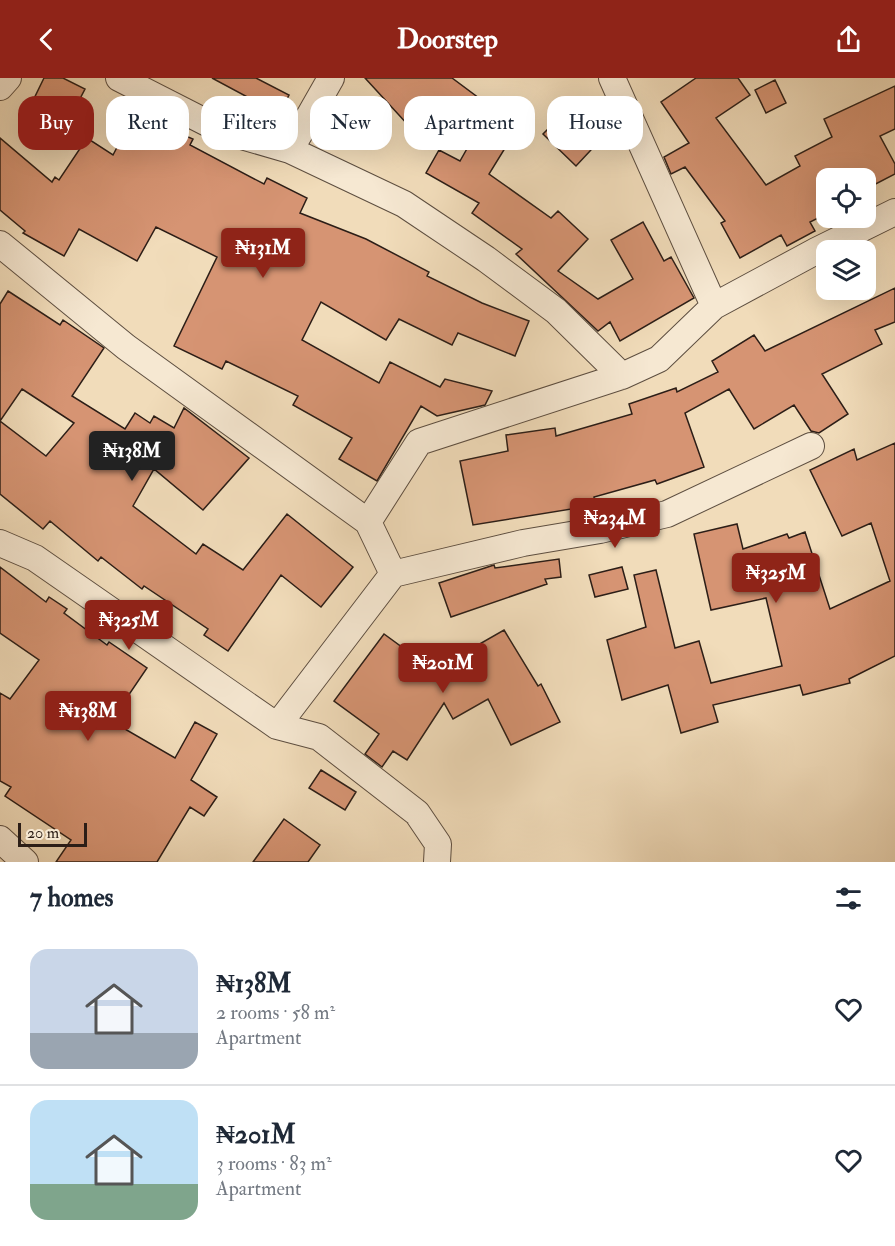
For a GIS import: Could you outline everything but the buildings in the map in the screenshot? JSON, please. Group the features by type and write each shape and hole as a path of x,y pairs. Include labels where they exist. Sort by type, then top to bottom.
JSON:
{"street":[{"path":"0,87 8,78"},
{"path":"119,78 201,120"},
{"path":"298,136 331,78"},
{"path":"612,78 714,306"},
{"path":"290,150 404,204 486,259 556,311 622,376"},
{"path":"368,522 419,442 622,376 658,359 714,306 816,250 895,212"},
{"path":"0,244 126,346 368,522 393,574"},
{"path":"276,726 393,574 523,543 600,530 667,514 811,446"},
{"path":"0,543 35,558 276,726 319,737 417,813 438,844 437,862"},
{"path":"0,839 25,862"}]}
